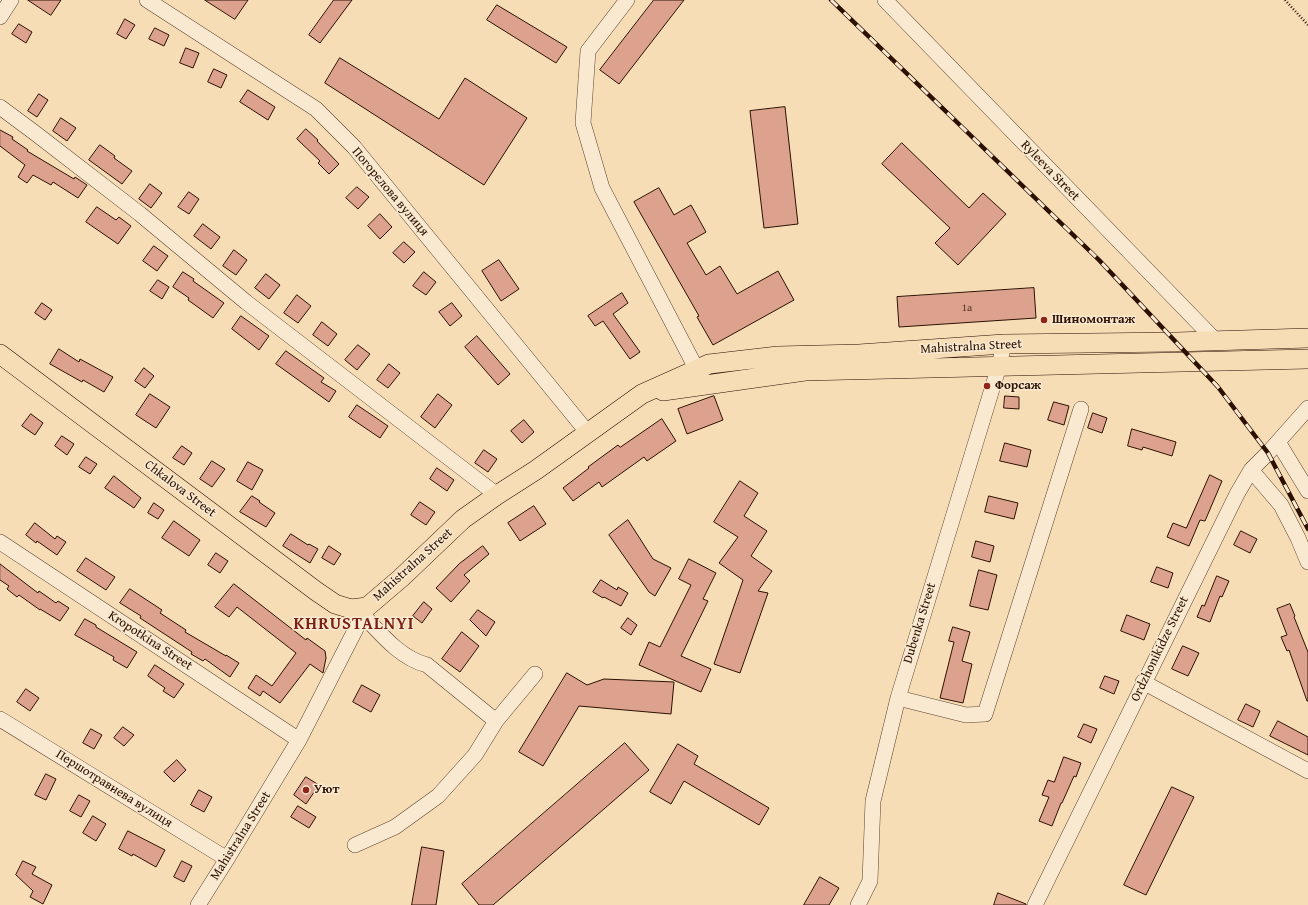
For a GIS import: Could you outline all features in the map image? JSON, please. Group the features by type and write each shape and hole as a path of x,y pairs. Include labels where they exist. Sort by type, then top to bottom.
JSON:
{"main road":[{"name":"Mahistralna Street","path":"365,611 463,519 536,470 642,394 709,364 778,356 859,354 1004,344 1308,338"},
{"name":"Chkalova Street","path":"0,354 316,591 335,604 351,609 365,611"},
{"name":"Mahistralna Street","path":"642,394 805,371 1308,360"}],"street":[{"path":"0,17 11,0"},
{"name":"Погорєлова вулиця","path":"147,0 316,109 354,147 588,433"},
{"path":"627,0 588,51 583,123 602,188 697,370"},
{"name":"Ryleeva Street","path":"885,0 1216,341"},
{"path":"0,107 140,214 246,302 497,495"},
{"name":"Dubenka Street","path":"858,905 870,880 873,801 898,698 999,366 1004,344"},
{"name":"Ordzhonikidze Street","path":"1035,905 1143,682 1237,494 1251,470 1308,408"},
{"path":"898,698 966,715 985,714 1081,409"},
{"path":"1278,442 1308,491"},
{"path":"1251,470 1281,505 1298,538 1308,562"},
{"name":"Kropotkina Street","path":"0,542 299,740"},
{"path":"365,611 393,646 416,662 427,665 496,722"},
{"name":"Mahistralna Street","path":"198,905 299,740 365,611"},
{"path":"355,845 395,828 438,796 475,755 496,722 535,674"},
{"path":"1143,682 1308,771"},
{"name":"Першотравнева вулиця","path":"0,719 227,859"}],"path":[{"path":"1285,0 1308,25"}],"building":[{"path":"28,0 61,0 51,15"},
{"path":"205,0 248,0 235,19"},
{"path":"334,0 352,0 320,43 309,35"},
{"path":"654,0 684,0 619,84 600,70"},
{"path":"497,5 567,47 556,63 487,20"},
{"path":"125,19 135,25 126,39 117,34"},
{"path":"19,24 32,32 26,43 12,34"},
{"path":"155,28 169,35 164,46 149,39"},
{"path":"186,48 199,53 193,68 180,63"},
{"path":"340,58 439,119 465,78 527,118 484,185 325,83"},
{"path":"214,69 227,75 221,88 208,82"},
{"path":"248,90 275,107 268,120 240,102"},
{"path":"39,94 48,100 37,117 28,111"},
{"path":"785,107 798,224 764,228 750,111"},
{"path":"61,118 76,128 67,141 53,131"},
{"path":"306,129 339,164 329,174 318,163 320,161 297,139"},
{"path":"0,130 13,137 12,139 28,150 27,151 87,185 78,198 53,182 51,185 33,175 27,183 18,177 25,165 0,146"},
{"path":"902,143 969,208 983,193 1006,214 958,265 935,243 950,228 882,164"},
{"path":"100,145 115,156 114,158 132,171 122,184 89,160"},
{"path":"150,184 162,193 151,208 139,199"},
{"path":"357,187 369,197 358,209 346,198"},
{"path":"659,188 674,215 691,205 706,232 687,243 706,275 720,266 737,294 778,271 794,300 713,345 697,317 699,316 634,202"},
{"path":"189,192 199,199 189,214 178,207"},
{"path":"97,207 116,220 119,217 131,226 118,244 86,222"},
{"path":"380,214 392,227 380,239 368,226"},
{"path":"203,224 220,237 211,249 194,236"},
{"path":"404,242 415,252 404,263 393,253"},
{"path":"154,246 168,256 157,271 143,261"},
{"path":"234,250 247,260 236,275 223,266"},
{"path":"499,260 519,289 501,301 482,271"},
{"path":"183,272 224,303 213,318 173,287"},
{"path":"424,272 436,282 426,295 413,286"},
{"path":"266,274 280,285 269,299 255,288"},
{"path":"158,280 169,287 162,299 150,291"},
{"path":"1034,288 1036,318 899,327 897,297"},
{"path":"622,293 628,303 613,314 640,352 630,359 603,321 595,326 588,316"},
{"path":"297,295 311,306 298,323 284,313"},
{"path":"42,303 52,310 45,320 35,313"},
{"path":"452,303 462,316 450,326 439,312"},
{"path":"241,316 269,336 259,350 232,329"},
{"path":"322,322 337,334 328,346 313,335"},
{"path":"477,336 510,374 498,385 465,347"},
{"path":"358,345 370,354 357,370 345,360"},
{"path":"59,349 79,362 80,359 113,377 104,392 83,380 82,382 50,364"},
{"path":"286,351 324,378 321,382 336,391 329,402 276,364"},
{"path":"389,364 400,373 388,388 377,380"},
{"path":"144,368 154,376 145,388 135,381"},
{"path":"150,394 170,407 156,428 136,415"},
{"path":"438,394 452,405 435,428 421,417"},
{"path":"714,396 723,420 687,434 678,409"},
{"path":"1005,396 1019,397 1019,409 1004,408"},
{"path":"1054,402 1069,406 1064,425 1048,420"},
{"path":"357,405 388,426 380,438 349,417"},
{"path":"1093,413 1107,418 1102,433 1088,428"},
{"path":"31,414 43,423 35,435 22,426"},
{"path":"662,419 676,441 647,461 644,457 602,487 599,482 573,501 563,488 618,445 620,447"},
{"path":"524,420 534,432 522,443 511,431"},
{"path":"1132,429 1176,442 1172,456 1143,447 1142,450 1128,446"},
{"path":"62,436 74,444 67,455 55,446"},
{"path":"1005,443 1031,450 1027,467 1000,461"},
{"path":"182,446 192,453 184,465 173,458"},
{"path":"484,450 497,459 488,472 475,463"},
{"path":"86,457 97,464 90,474 79,467"},
{"path":"212,461 225,469 212,487 200,479"},
{"path":"248,462 263,470 252,490 237,481"},
{"path":"437,468 454,480 447,491 430,479"},
{"path":"1210,475 1222,481 1205,521 1200,520 1189,546 1167,537 1173,523 1186,528"},
{"path":"114,476 141,498 134,508 105,488"},
{"path":"740,481 758,493 744,516 767,531 751,556 772,571 758,591 768,593 740,673 714,664 743,580 719,563 738,537 714,522"},
{"path":"252,496 275,513 266,527 240,512"},
{"path":"989,496 1018,503 1014,519 985,512"},
{"path":"420,502 435,512 426,525 411,515"},
{"path":"154,503 164,510 158,519 148,513"},
{"path":"534,506 546,524 520,541 508,523"},
{"path":"628,520 653,559 671,568 655,596 649,592 609,535"},
{"path":"174,521 200,540 189,556 162,538"},
{"path":"35,523 55,539 57,536 66,542 57,555 37,541 36,543 26,535"},
{"path":"1241,531 1257,539 1250,553 1234,545"},
{"path":"291,534 308,545 309,544 318,549 310,563 283,546"},
{"path":"976,541 994,546 990,562 972,557"},
{"path":"329,546 341,554 334,565 322,558"},
{"path":"483,546 489,554 464,575 470,581 451,602 436,588 459,564"},
{"path":"216,553 228,561 220,573 208,565"},
{"path":"86,558 115,577 106,590 77,571"},
{"path":"689,559 716,573 703,599 708,601 681,656 711,669 701,692 639,665 649,642 660,647 691,585 679,579"},
{"path":"0,564 38,593 39,591 56,603 58,601 69,608 60,621 40,610 19,595 17,597 7,589 9,586 0,580"},
{"path":"1157,567 1173,573 1168,588 1151,582"},
{"path":"979,570 997,575 988,610 970,606"},
{"path":"1217,576 1229,581 1222,597 1220,596 1210,622 1197,617 1202,605 1204,606"},
{"path":"601,580 617,590 618,587 628,593 621,606 593,592"},
{"path":"234,584 306,640 307,638 325,651 326,658 323,673 310,664 280,703 263,691 260,696 248,688 256,675 272,686 296,653 237,607 229,617 215,607"},
{"path":"130,589 162,610 160,613 186,630 185,632 239,663 230,677 205,659 203,661 191,654 192,652 120,603"},
{"path":"424,602 432,609 422,623 413,616"},
{"path":"1290,604 1308,652 1308,701 1289,650 1287,651 1281,637 1287,635 1277,609"},
{"path":"478,610 495,622 486,636 470,620"},
{"path":"1127,615 1150,624 1144,640 1121,631"},
{"path":"628,618 637,625 631,635 621,628"},
{"path":"85,619 137,652 127,668 113,660 114,657 75,635"},
{"path":"953,627 970,632 962,661 972,664 963,703 940,698 954,642 949,641"},
{"path":"462,632 479,646 460,672 442,659"},
{"path":"1183,646 1199,653 1188,676 1172,669"},
{"path":"155,665 184,684 174,698 163,691 165,688 148,676"},
{"path":"567,673 587,685 604,679 674,682 671,714 579,706 543,766 519,752"},
{"path":"1105,676 1119,681 1114,694 1100,688"},
{"path":"362,685 380,695 371,712 353,702"},
{"path":"26,689 39,698 30,711 17,702"},
{"path":"1246,704 1260,711 1253,727 1238,720"},
{"path":"1278,721 1308,737 1308,755 1270,736"},
{"path":"1084,724 1097,729 1091,743 1078,737"},
{"path":"123,727 134,735 124,746 114,738"},
{"path":"91,729 102,735 94,749 83,743"},
{"path":"625,743 649,770 493,905 479,905 462,884"},
{"path":"678,744 698,756 694,764 769,808 759,825 684,781 671,804 650,792"},
{"path":"1064,757 1081,763 1076,777 1074,776 1061,803 1052,826 1039,821 1049,797 1042,795 1048,780 1054,782"},
{"path":"177,760 186,770 174,782 164,772"},
{"path":"46,774 56,779 46,800 35,795"},
{"name":"Уют","path":"306,777 319,785 306,804 294,795"},
{"path":"1172,787 1194,797 1146,895 1124,885"},
{"path":"199,790 212,797 204,812 191,805"},
{"path":"79,795 90,801 81,817 70,811"},
{"path":"298,806 316,817 309,828 291,817"},
{"path":"93,816 106,824 96,841 83,833"},
{"path":"128,831 165,850 156,867 133,854 132,856 119,849"},
{"path":"422,847 444,851 436,905 412,905"},
{"path":"23,861 36,867 32,874 52,885 43,904 30,897 33,891 16,875"},
{"path":"182,861 192,866 184,882 174,877"},
{"path":"820,877 839,888 829,905 804,905"},
{"path":"998,893 1026,904 1026,905 994,905"}],"railway":[{"path":"831,0 1099,260 1218,387 1268,453 1308,529"}],"place":[{"name":"Шиномонтаж","path":"1044,320"},
{"name":"Форсаж","path":"987,386"},
{"name":"Уют","path":"306,790"}],"district":[{"name":"KHRUSTALNYI","path":"354,625"}]}
